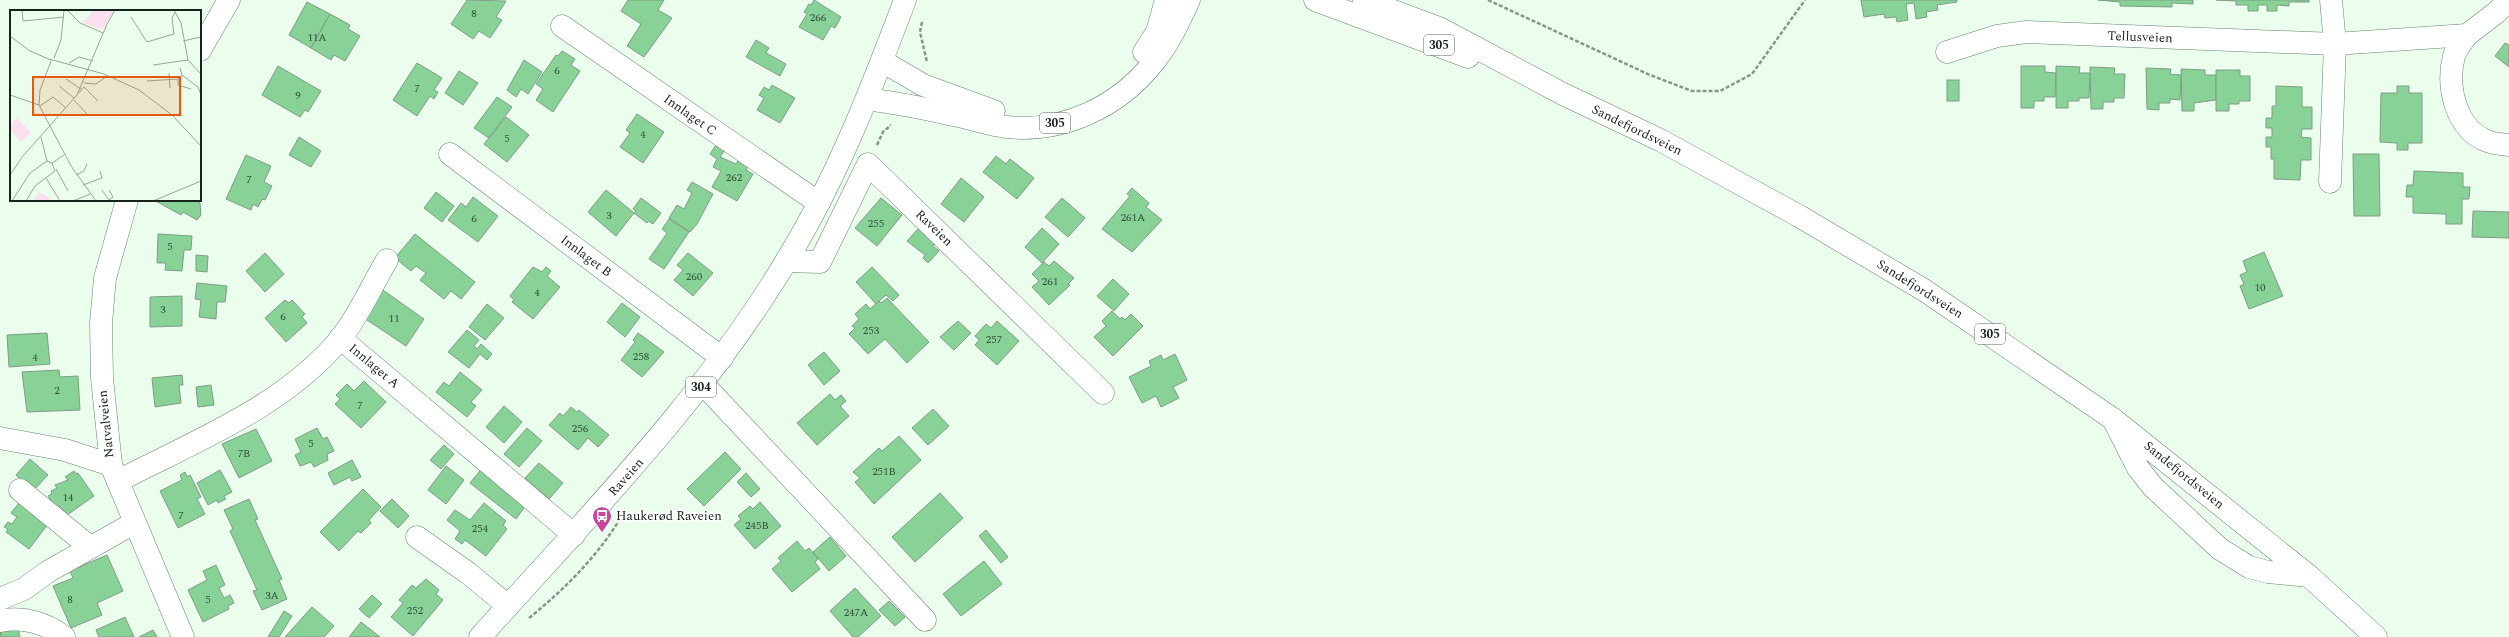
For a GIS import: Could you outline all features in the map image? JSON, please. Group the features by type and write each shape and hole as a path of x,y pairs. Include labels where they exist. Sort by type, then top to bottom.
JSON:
{"street":[{"path":"201,48 229,0"},
{"name":"Raveien","path":"480,637 634,468 703,384 722,358 786,261 819,203 867,99 906,0"},
{"name":"305","path":"882,61 923,85 992,111 1022,114 1055,110 1084,101 1114,85 1141,57 1157,32 1166,0"},
{"name":"305","path":"867,99 915,106 1006,127 1035,127 1076,119 1102,109 1153,64 1172,35 1189,0"},
{"name":"Sandefjordsveien","path":"1315,0 1563,94"},
{"name":"Sandefjordsveien","path":"1364,0 1439,28 1563,94 1660,140 1732,179 1924,290 2113,419 2309,576 2376,637"},
{"path":"2330,182 2335,44 2331,0"},
{"path":"2508,0 2467,35 2454,55 2452,82 2457,110 2468,129 2488,141 2509,144"},
{"name":"Innlaget C","path":"562,26 819,203"},
{"name":"Tellusveien","path":"1947,52 1997,36 2026,32 2335,44 2467,35"},
{"name":"Innlaget B","path":"450,154 722,358"},
{"path":"786,261 820,262 868,164"},
{"name":"Raveien","path":"868,164 1103,393"},
{"name":"Natvalveien","path":"127,201 105,278 101,323 102,378 114,473 183,637"},
{"path":"340,338 387,260"},
{"name":"Innlaget A","path":"114,473 263,405 294,383 340,338 574,535"},
{"path":"703,384 925,620"},
{"path":"2113,419 2138,468 2154,487 2220,549 2249,567 2268,572 2309,576"},
{"path":"0,438 65,450 114,473"},
{"path":"20,490 90,547"},
{"path":"0,599 24,589 90,547 134,523"},
{"path":"417,537 468,573 508,606"},
{"path":"0,621 27,620 42,623 64,637"}],"path":[{"path":"1488,0 1650,75 1692,91 1720,92 1752,74 1805,0"},
{"path":"922,19 920,32 929,69"},
{"path":"868,164 883,132 898,123"}],"building":[{"path":"467,0 506,1 496,17 502,20 490,38 479,31 473,39 451,24"},
{"path":"628,0 664,0 658,10 672,18 644,57 627,46 641,24 621,11"},
{"path":"814,0 841,17 835,28 831,26 823,40 799,27 807,14 804,12 809,4 811,5"},
{"path":"1861,0 1957,0 1957,2 1937,5 1938,10 1926,12 1927,17 1916,19 1914,3 1906,4 1908,20 1897,22 1896,17 1885,18 1884,14 1864,17"},
{"path":"2098,0 2193,0 2193,4 2172,3 2172,7 2120,6 2120,2"},
{"path":"2216,0 2309,0 2309,2 2289,2 2289,6 2277,5 2277,11 2267,11 2267,5 2258,5 2258,11 2248,11 2248,5 2236,5 2236,1"},
{"path":"307,2 330,14 311,48 289,35"},
{"path":"330,14 350,25 348,29 360,36 345,61 334,55 331,60 311,48"},
{"path":"756,40 769,48 766,53 786,64 780,76 746,57"},
{"path":"2505,43 2509,45 2509,67 2495,56"},
{"path":"562,51 575,59 571,65 580,71 553,112 536,100 543,89 536,84 556,55 558,56"},
{"path":"524,60 542,72 528,94 521,89 516,97 507,90"},
{"path":"417,63 442,78 434,90 438,92 434,99 430,96 417,116 393,100"},
{"path":"278,66 321,91 308,112 305,110 300,117 262,95"},
{"path":"2021,66 2045,66 2045,72 2056,73 2055,97 2044,97 2044,101 2034,101 2034,108 2021,108"},
{"path":"2056,66 2080,67 2079,73 2090,73 2089,98 2079,98 2079,101 2068,101 2068,108 2056,108"},
{"path":"2090,67 2115,68 2114,74 2125,74 2124,98 2114,98 2114,102 2103,102 2103,109 2091,109"},
{"path":"2146,68 2171,69 2170,74 2181,75 2180,100 2170,99 2170,103 2159,103 2159,110 2147,109"},
{"path":"2181,69 2205,70 2205,75 2216,75 2216,100 2194,103 2194,111 2182,111"},
{"path":"2216,70 2240,70 2240,76 2250,76 2250,101 2239,101 2239,104 2229,104 2229,111 2216,111"},
{"path":"459,71 478,83 463,105 445,93"},
{"path":"1947,80 1959,80 1959,101 1947,101"},
{"path":"772,85 795,98 780,123 757,110 764,98 759,95 764,87 769,90"},
{"path":"2276,86 2302,87 2302,107 2312,107 2312,129 2302,129 2301,137 2311,138 2311,160 2301,160 2300,180 2274,179 2274,159 2271,159 2271,147 2266,147 2266,137 2272,137 2272,128 2266,128 2266,118 2272,118 2272,106 2276,106"},
{"path":"2397,86 2409,86 2409,93 2422,93 2422,143 2408,143 2408,150 2397,150 2397,143 2380,142 2381,93 2397,93"},
{"path":"497,97 512,107 489,138 474,128"},
{"path":"637,114 664,132 643,163 620,147 630,133 626,130"},
{"path":"506,117 529,135 507,162 484,144"},
{"path":"299,137 321,151 311,167 289,155"},
{"path":"718,142 726,148 720,157 736,164 738,161 748,166 746,170 753,174 737,201 712,187 721,171 713,167 717,159 710,154"},
{"path":"2353,154 2379,154 2380,216 2354,216"},
{"path":"246,155 271,166 264,182 272,186 265,200 262,199 258,207 253,204 251,210 226,199"},
{"path":"996,156 1006,164 1010,159 1034,178 1017,199 983,172"},
{"path":"2414,171 2463,173 2463,187 2470,187 2469,199 2462,199 2462,224 2446,224 2446,214 2413,213 2413,197 2406,197 2407,185 2413,185"},
{"path":"961,178 984,197 964,222 941,204"},
{"path":"692,182 713,194 697,224 690,232 669,218 677,205 684,209 692,193 687,190"},
{"path":"1132,188 1149,203 1146,207 1162,220 1132,252 1102,229 1130,196 1127,194"},
{"path":"606,190 634,213 616,236 588,212"},
{"path":"436,192 454,206 442,222 424,208"},
{"path":"473,197 498,216 478,242 448,220 461,203 466,207"},
{"path":"641,198 661,213 653,224 648,221 647,223 634,213 636,211 633,209"},
{"path":"881,198 902,215 877,246 855,228"},
{"path":"1062,198 1085,218 1068,237 1045,217"},
{"path":"156,201 196,201 200,203 201,215 197,220 183,212 181,215"},
{"path":"2473,211 2509,212 2509,238 2472,237"},
{"path":"669,219 689,232 664,269 649,259 667,233 662,229"},
{"path":"1042,228 1059,244 1042,263 1025,247"},
{"path":"918,229 935,243 933,246 939,251 928,263 923,258 925,255 907,241"},
{"path":"158,234 192,236 191,250 184,250 182,271 165,270 166,263 157,263"},
{"path":"415,234 475,282 461,299 451,291 444,299 420,280 426,273 416,266 411,271 395,258"},
{"path":"2264,252 2283,296 2249,309 2240,286 2244,284 2240,275 2247,272 2243,261"},
{"path":"265,253 284,274 265,292 246,271"},
{"path":"688,253 713,273 693,296 674,280 683,270 677,265"},
{"path":"196,255 208,256 207,272 196,271"},
{"path":"1054,261 1074,278 1068,284 1070,285 1049,305 1032,287 1039,281 1032,274 1044,262 1049,266"},
{"path":"533,267 542,272 546,267 551,271 547,276 560,287 533,319 512,302 514,300 510,296"},
{"path":"872,267 899,295 893,301 886,295 876,304 856,282"},
{"path":"1113,279 1129,294 1114,311 1097,296"},
{"path":"197,283 227,286 225,302 217,302 216,319 199,317 201,300 195,299"},
{"path":"380,288 424,319 406,346 361,316"},
{"path":"182,296 182,326 150,327 150,297"},
{"path":"887,298 929,342 907,363 885,339 868,354 849,334 855,328 852,326 859,319 855,314 866,304 870,309 879,301 881,303"},
{"path":"285,300 289,303 292,300 305,314 302,317 307,323 286,342 265,318"},
{"path":"622,303 640,317 625,337 607,322"},
{"path":"487,304 504,318 485,340 469,327"},
{"path":"1112,311 1120,319 1122,317 1125,320 1131,314 1143,326 1113,356 1094,337 1106,326 1102,321"},
{"path":"958,321 971,333 954,350 940,337"},
{"path":"997,321 1019,341 997,365 975,345 979,340 975,336 986,324 991,328"},
{"path":"467,330 479,340 474,346 477,349 481,344 492,354 487,360 480,354 469,368 448,352"},
{"path":"47,333 50,364 9,367 7,335"},
{"path":"638,333 664,352 642,377 621,360 635,342 633,340"},
{"path":"824,352 840,371 824,385 808,365"},
{"path":"1175,354 1187,380 1173,387 1179,398 1161,407 1156,396 1142,403 1129,377 1151,366 1149,361 1161,355 1163,360"},
{"path":"59,370 60,377 78,376 80,410 27,412 22,372"},
{"path":"460,372 482,390 471,402 476,406 467,417 436,392 444,382 449,386"},
{"path":"182,375 183,385 179,385 181,403 155,407 152,378"},
{"path":"364,381 386,402 361,428 335,404 340,399 336,395 347,384 354,391"},
{"path":"211,385 214,405 198,407 196,387"},
{"path":"830,394 835,400 841,395 846,401 840,406 849,416 817,445 797,423"},
{"path":"504,406 522,422 504,443 486,427"},
{"path":"571,407 577,412 579,410 609,435 598,447 588,438 578,450 549,425 560,413 563,416"},
{"path":"933,409 949,426 928,445 912,428"},
{"path":"317,428 323,439 327,437 334,451 327,454 328,460 314,467 311,462 300,466 295,455 301,452 295,439"},
{"path":"527,428 542,441 519,467 504,454"},
{"path":"256,429 272,461 239,478 222,444"},
{"path":"899,436 921,460 874,504 855,482 860,478 853,472 879,448 882,451"},
{"path":"444,445 454,454 441,469 430,460"},
{"path":"725,452 741,469 704,506 687,489"},
{"path":"30,459 48,475 33,491 16,475"},
{"path":"352,460 361,477 352,481 350,477 334,485 328,473"},
{"path":"539,463 563,483 549,499 525,478"},
{"path":"446,466 464,480 446,504 428,490"},
{"path":"484,466 529,501 516,519 470,483"},
{"path":"220,470 232,492 224,496 226,499 218,503 217,500 208,505 197,483"},
{"path":"74,471 76,474 78,473 94,496 67,515 60,506 56,508 48,496 52,494 51,491 57,488 55,485 68,480 65,477"},
{"path":"185,472 187,477 190,475 201,497 197,499 205,514 178,528 160,491 182,480 180,475"},
{"path":"746,473 760,489 751,497 737,482"},
{"path":"363,489 381,507 369,520 371,523 361,533 358,531 339,551 320,532"},
{"path":"940,493 963,518 915,562 892,537"},
{"path":"249,499 258,519 255,520 282,579 279,580 287,599 262,610 253,591 257,590 230,531 233,529 224,510"},
{"path":"392,499 409,516 398,528 380,511"},
{"path":"760,502 781,526 755,549 734,525 741,519 738,516 750,506 753,509"},
{"path":"19,503 48,524 29,549 6,532 8,529 4,527 8,522 12,524 17,517 11,513"},
{"path":"484,503 506,521 503,525 507,529 486,556 465,540 462,544 455,539 460,531 447,520 455,510 470,520"},
{"path":"986,530 1008,557 1001,563 979,536"},
{"path":"830,537 846,556 829,571 813,552"},
{"path":"797,541 805,551 809,548 818,559 815,562 820,569 792,592 772,569 781,561 778,558"},
{"path":"107,555 123,591 97,603 102,615 71,628 53,586 73,578 70,571"},
{"path":"984,561 1002,584 961,616 943,594"},
{"path":"216,565 225,585 219,588 224,598 230,595 234,603 228,606 229,609 203,622 188,590 207,580 203,571"},
{"path":"426,579 439,590 436,594 443,600 413,636 391,617 403,603 399,600 412,585 416,588"},
{"path":"855,588 881,616 858,637 853,637 830,611"},
{"path":"372,595 382,604 369,618 359,609"},
{"path":"889,601 905,617 895,626 879,610"},
{"path":"312,607 334,626 324,637 285,637"},
{"path":"284,611 292,616 279,637 268,637"},
{"path":"125,617 134,637 99,637 96,630"},
{"path":"361,622 380,637 349,637"},
{"path":"17,624 20,637 1,637 0,632"},
{"path":"153,630 157,637 139,637"}],"place":[{"name":"Haukerød Raveien","path":"602,533"}]}
